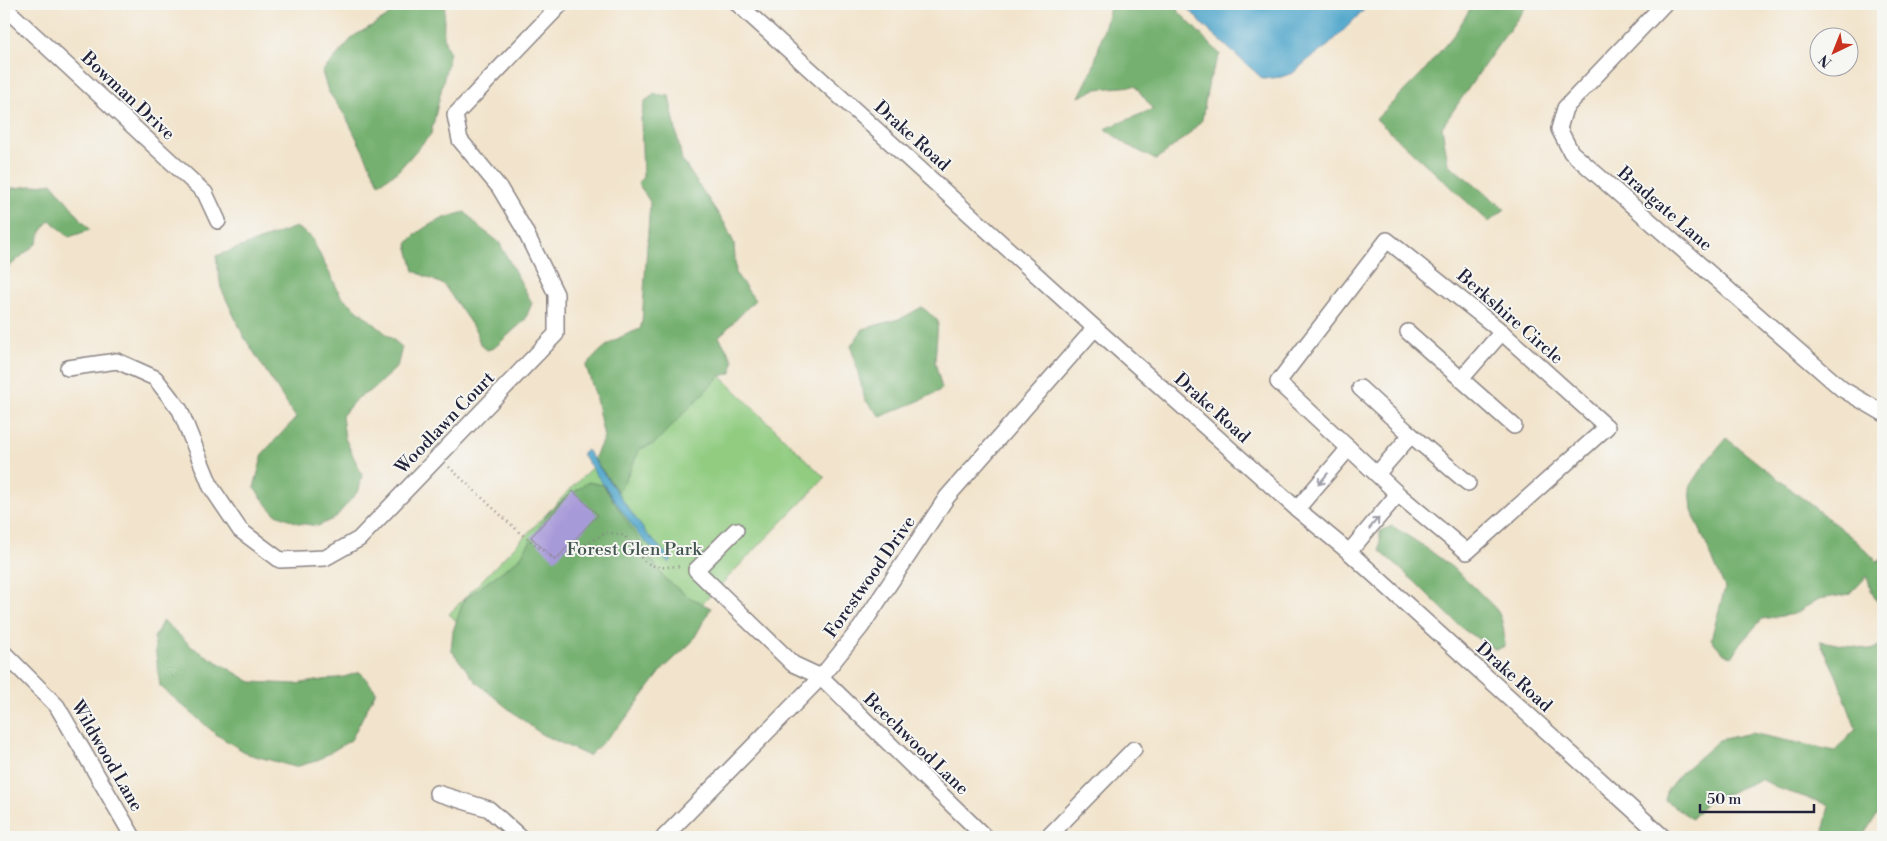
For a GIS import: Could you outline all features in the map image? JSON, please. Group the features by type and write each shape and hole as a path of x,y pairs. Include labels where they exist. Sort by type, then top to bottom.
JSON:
{"street":[{"name":"Woodlawn Court","path":"68,368 117,361 155,378 180,410 211,487 235,523 240,530 280,560 325,558 359,539 556,334 556,294 524,229 499,187 460,140 455,115 561,4"},
{"name":"Drake Road","path":"738,4 1095,328 1297,509 1349,552 1663,837"},
{"name":"Bradgate Lane","path":"1664,4 1565,108 1559,129 1571,152 1842,389 1883,413"},
{"name":"Bowman Drive","path":"4,6 205,193 218,221"},
{"name":"Berkshire Circle","path":"1349,448 1278,382 1388,240 1502,332 1607,427 1467,552 1398,494"},
{"name":"Forestwood Drive","path":"664,837 821,677 861,627 946,497 1095,328"},
{"path":"1408,332 1514,426"},
{"path":"1462,379 1502,332"},
{"path":"1360,388 1411,435 1468,482"},
{"path":"1377,474 1411,435"},
{"path":"1297,509 1349,448 1398,494 1349,552"},
{"path":"696,570 736,530"},
{"name":"Beechwood Lane","path":"696,570 793,664 821,677 986,837"},
{"name":"Wildwood Lane","path":"4,653 57,706 133,837"},
{"path":"1048,837 1134,749"},
{"path":"438,793 489,809 520,837"}],"path":[{"path":"438,457 519,532 555,560 608,532 625,536 641,558 658,567 675,566 696,570"}],"green space":[{"path":"401,4 445,4 444,35 450,52 431,134 397,172 379,183 346,117 328,91 322,72 354,36 385,18"},
{"path":"1111,4 1177,4 1179,12 1220,54 1209,80 1202,120 1188,135 1156,160 1126,144 1105,129 1153,109 1135,86 1096,89 1079,97 1093,68"},
{"path":"1473,4 1528,4 1442,127 1448,164 1505,209 1489,222 1376,119 1422,73 1456,32"},
{"path":"655,94 669,96 682,160 725,224 734,243 736,274 755,300 719,337 733,360 732,373 720,376 654,444 640,449 618,492 594,459 604,437 595,394 586,366 610,343 640,329 642,322 650,202 638,183 643,177 641,119 645,101"},
{"path":"52,183 90,230 69,237 50,220 41,232 37,243 4,271 4,188"},
{"path":"465,212 479,227 499,242 532,303 525,320 494,348 487,350 480,344 476,331 444,285 414,271 407,244 419,232 433,223"},
{"path":"296,227 311,237 341,296 402,347 397,367 373,389 356,399 342,416 345,438 362,475 359,490 335,518 318,526 298,523 274,513 254,488 263,453 296,418 244,337 221,288 216,256"},
{"path":"922,307 938,321 935,362 942,389 881,417 865,400 851,346 863,329 902,318"},
{"name":"Forest Glen Park","path":"700,356 825,478 574,735 449,614"},
{"path":"1726,438 1854,539 1878,562 1883,557 1883,612 1872,593 1867,576 1850,594 1819,599 1794,614 1762,619 1740,644 1733,656 1724,654 1711,639 1725,588 1692,511 1690,487 1707,461"},
{"path":"588,482 603,485 664,578 687,596 711,608 692,642 663,669 623,722 589,756 541,734 476,682 451,650 453,631 464,599 519,559 551,509"},
{"path":"1392,526 1429,550 1452,568 1493,606 1501,620 1505,646 1496,650 1464,630 1380,551 1380,531"},
{"path":"163,620 192,647 251,682 295,684 344,677 360,672 376,691 351,740 316,761 295,767 248,754 217,735 160,686 154,638"},
{"path":"1820,641 1872,650 1883,643 1883,806 1862,837 1822,837 1829,805 1780,789 1761,779 1706,803 1692,819 1665,800 1668,789 1679,775 1719,740 1751,733 1835,751 1856,729 1837,677"}],"water":[{"path":"1191,4 1370,4 1329,45 1293,73 1281,77 1263,79 1205,27 1188,8"},
{"path":"587,450 646,533 672,560 669,563 641,538 582,454"}],"building":[{"path":"573,491 598,515 555,560 531,537"}]}
